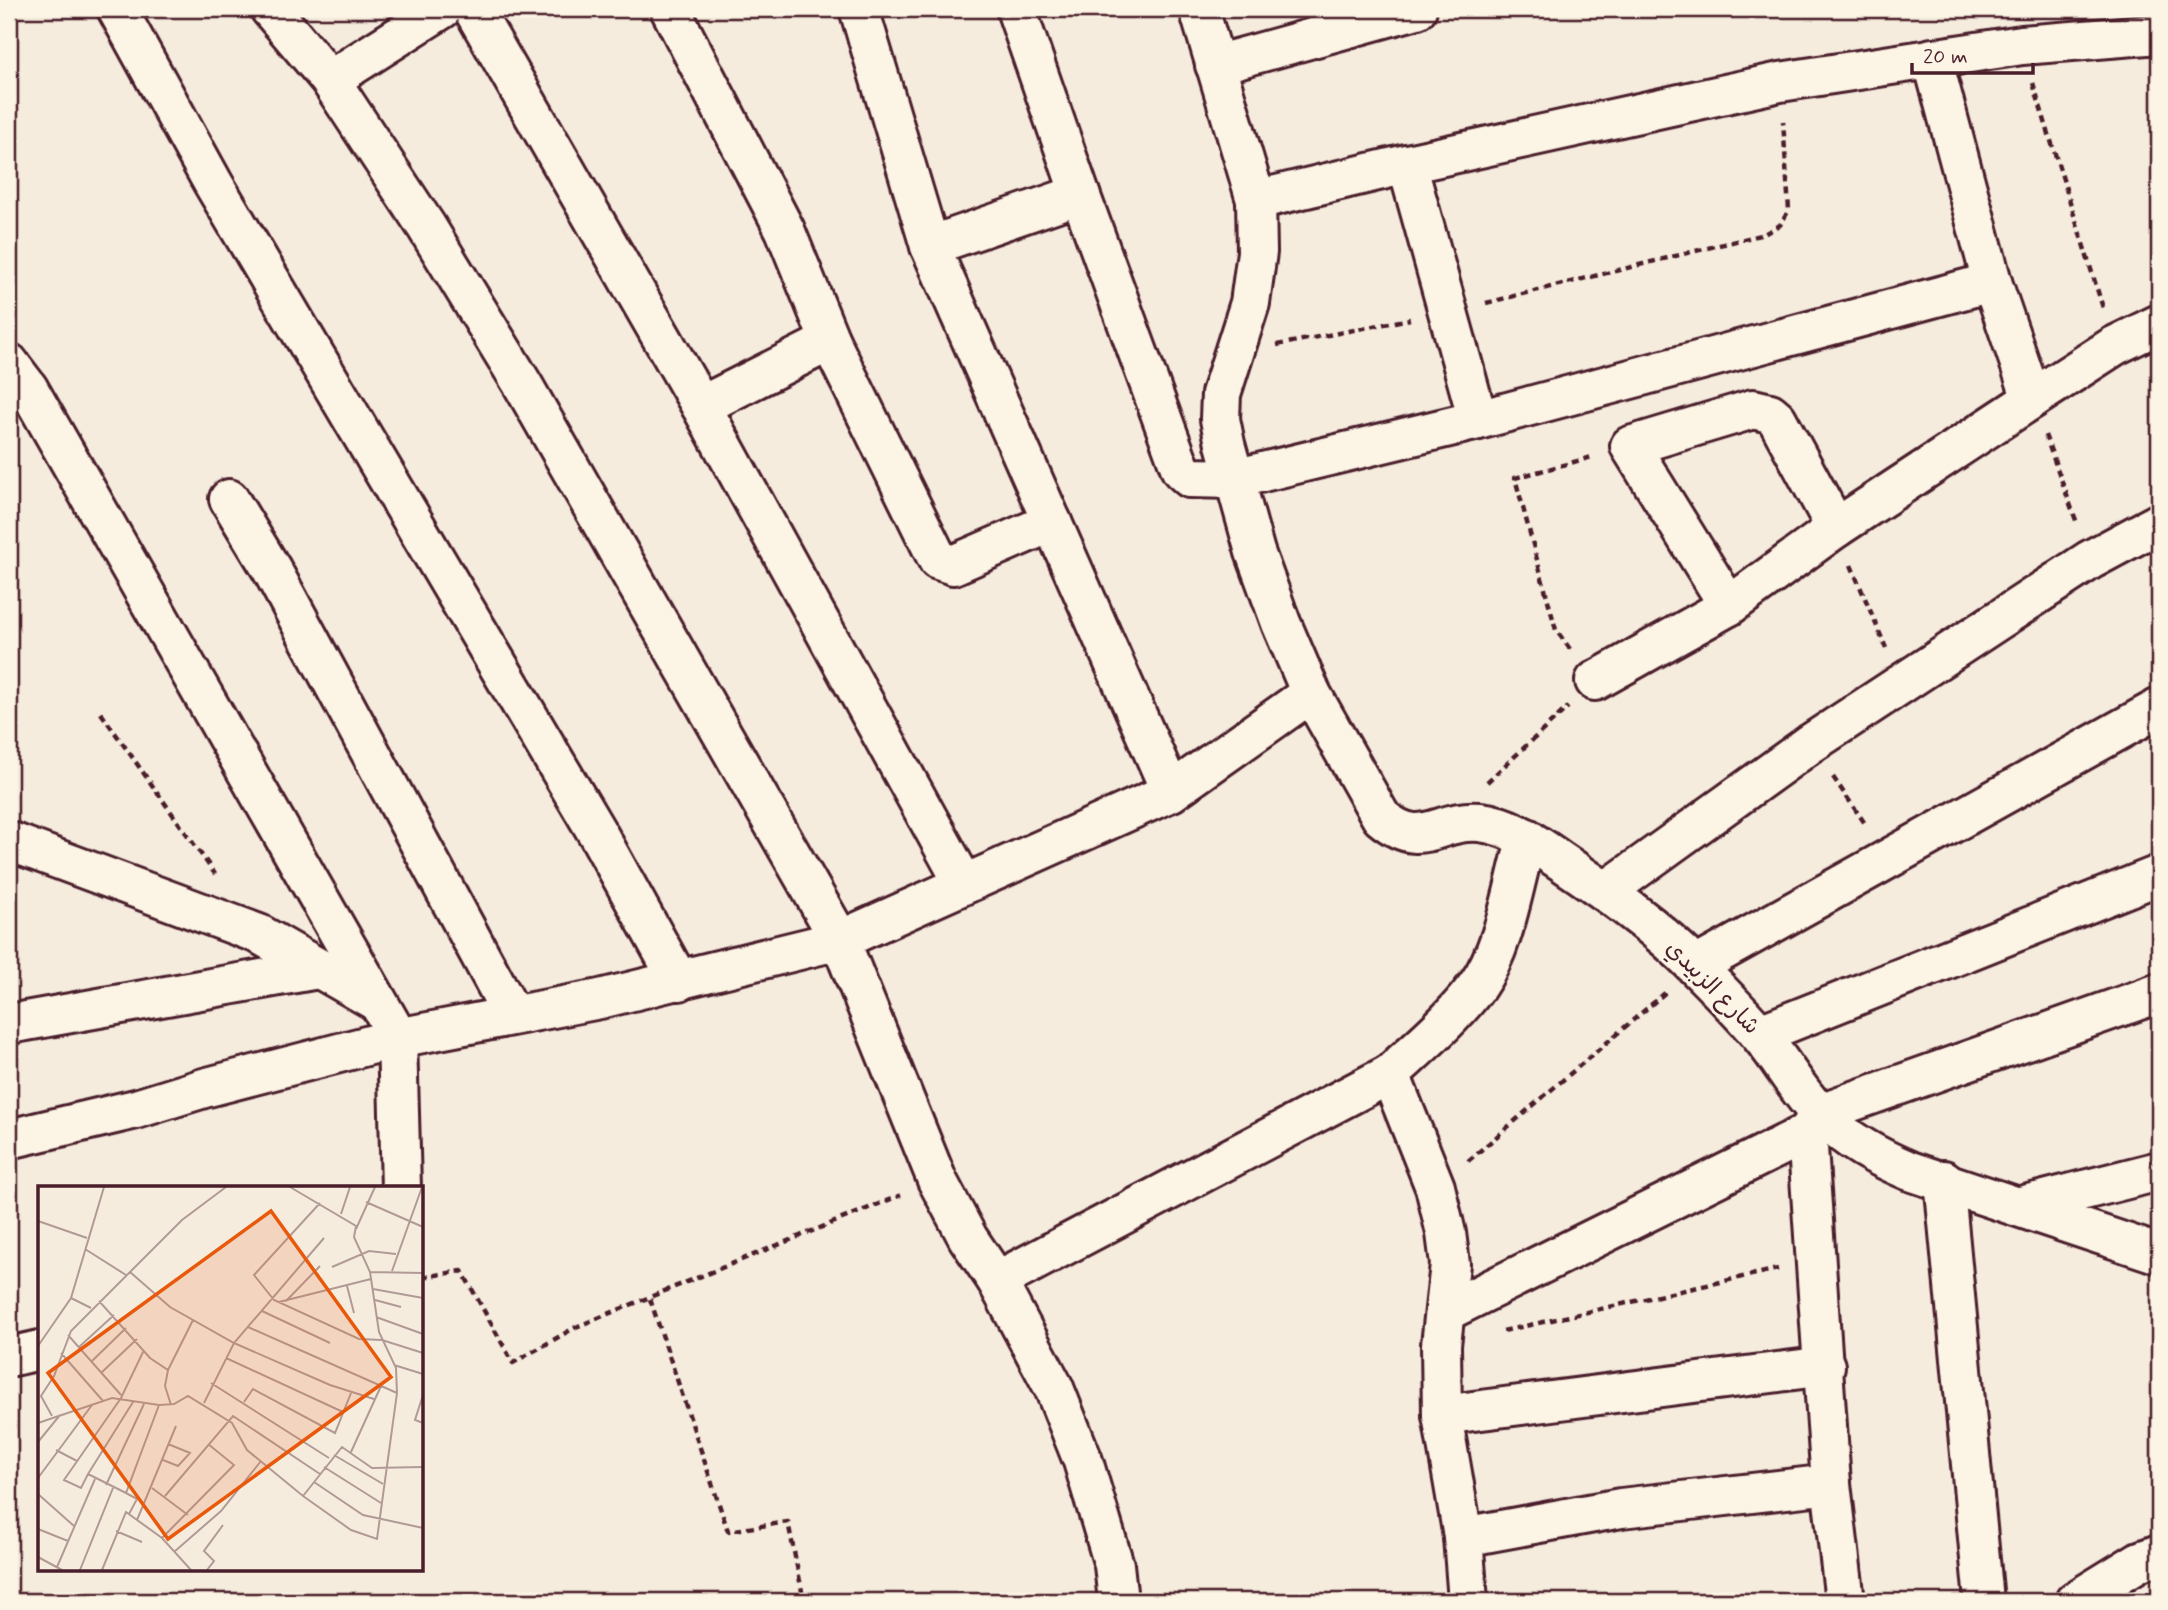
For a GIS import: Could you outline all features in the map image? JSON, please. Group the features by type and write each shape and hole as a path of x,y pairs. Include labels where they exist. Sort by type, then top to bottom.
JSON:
{"street":[{"path":"117,9 213,183 599,836 679,981"},
{"path":"270,9 330,80 426,226 523,385 840,940 937,1180 968,1238 998,1281 1054,1388 1083,1461 1114,1565 1118,1601"},
{"path":"330,80 442,9"},
{"path":"473,9 701,406 964,884"},
{"path":"670,9 785,230 830,341 939,560 953,565 1052,522"},
{"path":"859,9 930,246 1171,792"},
{"path":"1017,9 1080,194 1181,470 1190,478 1234,479 1478,420 1992,282"},
{"name":"شارع الزبيدي","path":"1199,9 1256,200 1257,252 1250,303 1221,394 1220,419 1234,479 1272,600 1311,693 1381,817 1396,830 1413,835 1432,833 1455,823 1479,822 1504,827 1527,838 1606,891 1696,966 1760,1034 1813,1123 1847,1137 1877,1157 2159,1254"},
{"path":"1215,65 1417,9"},
{"path":"1256,200 1780,82 2022,45 2159,34"},
{"path":"1932,58 1992,282 2032,399"},
{"path":"1407,164 1478,420"},
{"path":"930,246 1080,194"},
{"path":"1595,681 1728,606 1836,528 2032,399 2114,346 2159,324"},
{"path":"701,406 830,341"},
{"path":"9,363 28,388 397,1038 401,1186"},
{"path":"1728,606 1630,446 1753,409 1770,413 1777,419 1836,528"},
{"path":"229,499 272,570 512,1014"},
{"path":"1606,891 1810,744 2090,560 2159,523"},
{"path":"9,1139 136,1109 204,1088 397,1038 600,999 840,940 1171,792 1311,693"},
{"path":"1696,966 2159,708"},
{"path":"998,1281 1390,1074 1447,1021 1478,984 1495,951 1527,838"},
{"path":"9,841 259,934 374,1000"},
{"path":"1760,1034 2159,875"},
{"path":"9,1024 318,969"},
{"path":"1443,1329 1813,1123 2159,993"},
{"path":"1390,1074 1435,1187 1446,1233 1450,1264 1443,1329 1442,1415 1463,1537 1468,1601"},
{"path":"1813,1123 1817,1260 1831,1485 1845,1601"},
{"path":"2021,1206 2159,1171"},
{"path":"1944,1180 1984,1601"},
{"path":"9,1357 38,1350"},
{"path":"1442,1415 1825,1366"},
{"path":"1463,1537 1621,1508 1831,1485"},
{"path":"2075,1601 2140,1561 2159,1553"}],"path":[{"path":"2022,45 2114,346"},
{"path":"1235,353 1450,312 1764,234 1780,225 1789,209 1780,82"},
{"path":"2032,399 2090,560"},
{"path":"1483,786 1595,681 1556,631 1515,478 1630,446"},
{"path":"1836,528 1902,684"},
{"path":"101,713 219,879"},
{"path":"1810,744 1888,858"},
{"path":"1435,1187 1508,1128 1696,966"},
{"path":"424,1277 462,1270 513,1363 576,1328 937,1180"},
{"path":"1443,1329 1817,1260"},
{"path":"650,1299 727,1531 788,1522 804,1601"}]}
